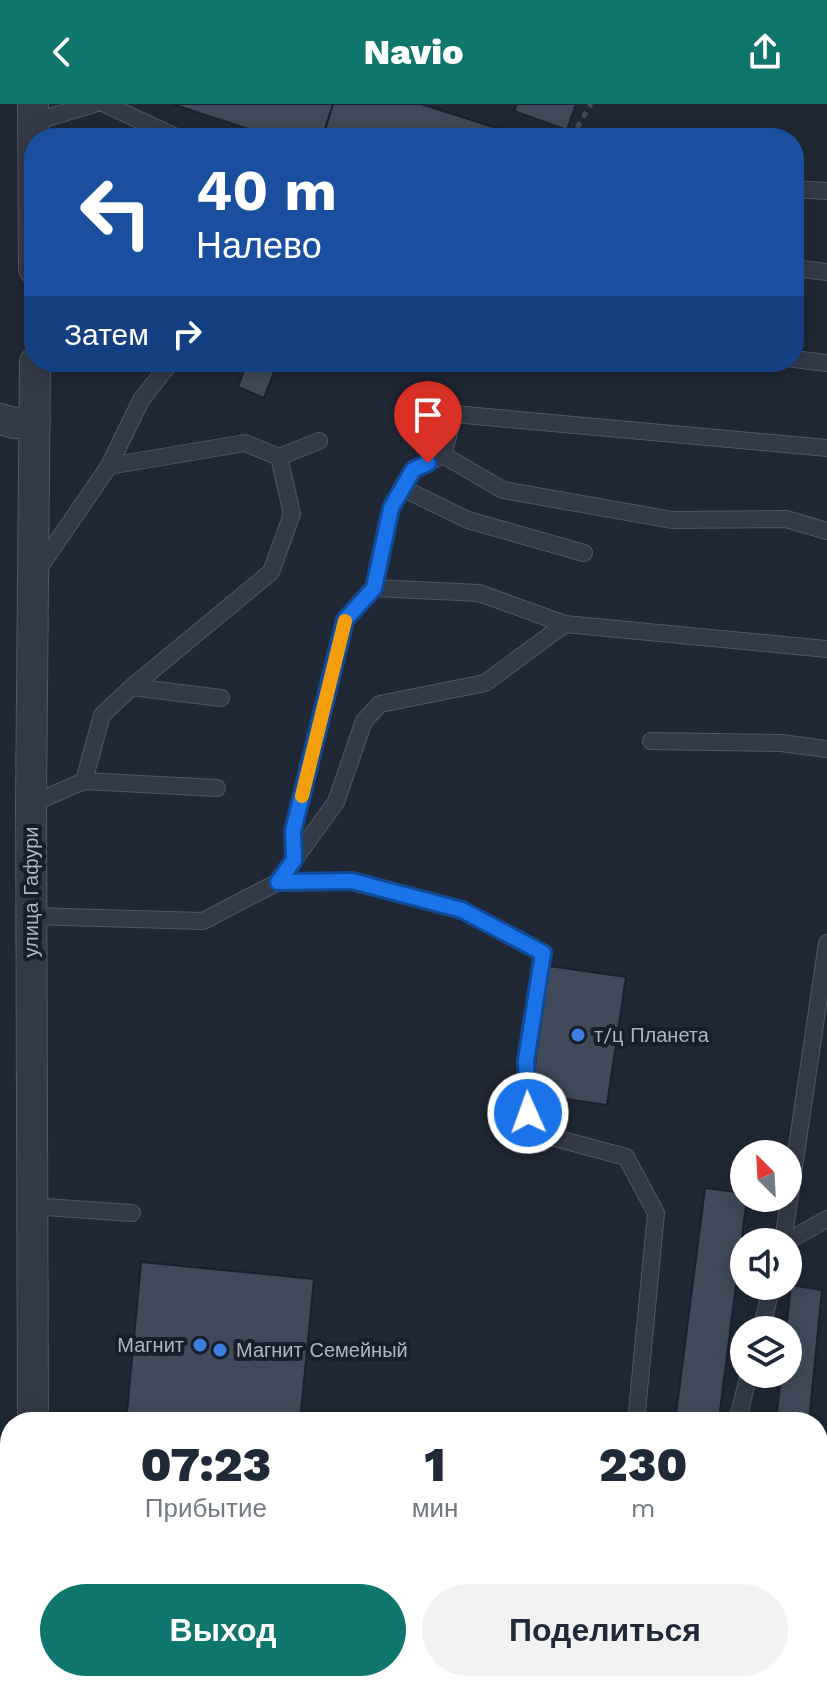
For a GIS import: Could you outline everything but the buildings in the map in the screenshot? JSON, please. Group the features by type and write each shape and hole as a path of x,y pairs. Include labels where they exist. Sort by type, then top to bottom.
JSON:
{"street":[{"name":"улица Гафури","path":"31,372 12,426 32,580 33,1412"}],"lane":[{"path":"33,113 94,104"},
{"path":"105,104 157,128"},
{"path":"804,190 827,191"},
{"path":"804,269 827,272"},
{"path":"804,360 827,363"},
{"path":"32,580 109,466 141,400 163,372"},
{"path":"294,860 293,831 345,620 374,588 391,508 413,470 443,455 454,414 827,448"},
{"path":"109,466 245,443 279,457 319,441"},
{"path":"443,455 503,490 672,520 786,519 827,531"},
{"path":"84,781 102,715 271,572 292,514 279,457"},
{"path":"402,488 468,520 584,553"},
{"path":"374,588 479,593 565,624 827,649"},
{"path":"31,916 203,921 278,882 336,802 364,721 380,704 485,683 565,624"},
{"path":"132,687 221,698"},
{"path":"651,741 781,743 827,749"},
{"path":"31,804 84,781 217,788"},
{"path":"278,882 352,881 462,910 543,953 526,1061 528,1113 540,1134 626,1157 656,1213 637,1412"},
{"path":"786,1228 827,943"},
{"path":"31,1206 132,1213"},
{"path":"802,1232 827,1219"},
{"path":"740,1412 746,1388"}],"path":[{"path":"577,128 591,104"}],"slow traffic":[{"path":"302,796 345,621"}],"place":[{"name":"т/ц Планета","path":"578,1035"},
{"name":"Магнит","path":"200,1345"},
{"name":"Магнит Семейный","path":"220,1350"}],"route":[{"path":"428,463 413,470 391,508 374,588 345,620 293,831 294,860 278,882 352,881 462,910 543,953 526,1061 528,1113"}]}
